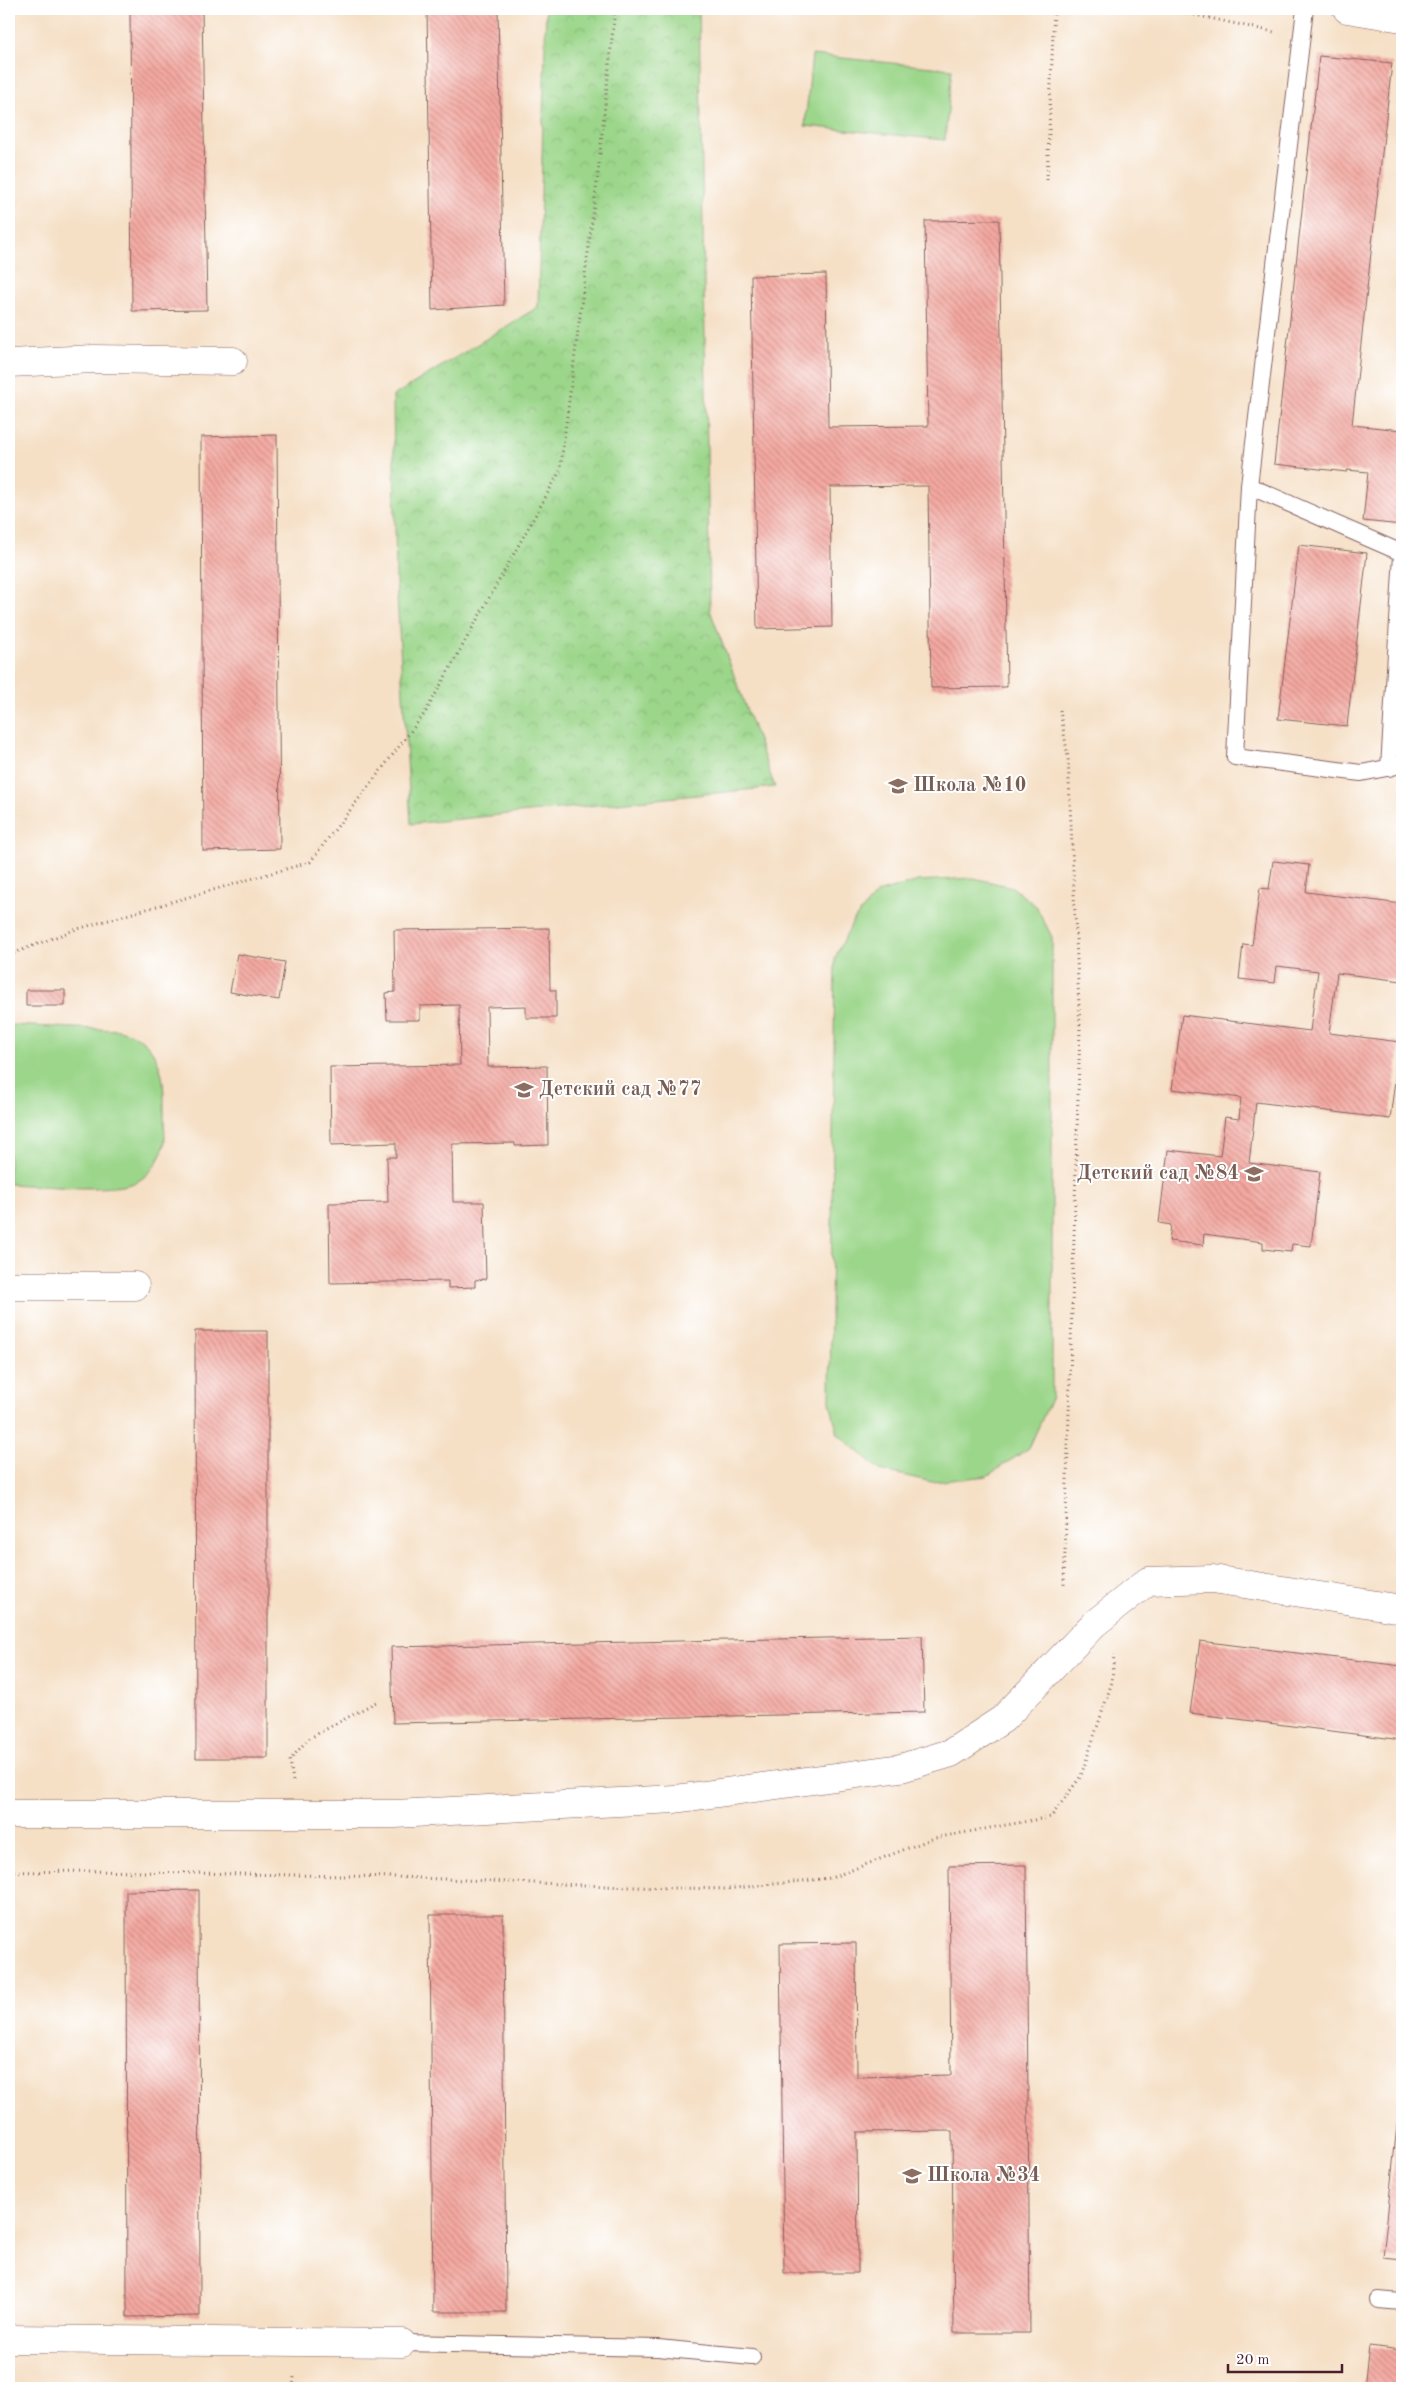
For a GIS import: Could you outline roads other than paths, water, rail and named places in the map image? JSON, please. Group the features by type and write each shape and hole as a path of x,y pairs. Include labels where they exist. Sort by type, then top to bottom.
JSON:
{"street":[{"path":"1347,9 1402,18"},
{"path":"9,363 94,359 233,361"},
{"path":"9,1286 135,1286"},
{"path":"9,1814 395,1814 675,1799 901,1768 951,1753 1002,1719 1094,1624 1148,1580 1213,1579 1402,1609"},
{"path":"9,2339 402,2343"}],"lane":[{"path":"1249,486 1402,554 1396,767 1361,773 1235,756 1249,486 1305,9"},
{"path":"1378,2300 1402,2302"},
{"path":"402,2343 658,2348 752,2357"}],"place":[{"name":"Школа №10","path":"898,786"},
{"name":"Детский сад №77","path":"524,1090"},
{"name":"Детский сад №84","path":"1254,1174"},
{"name":"Школа №34","path":"912,2176"}]}
